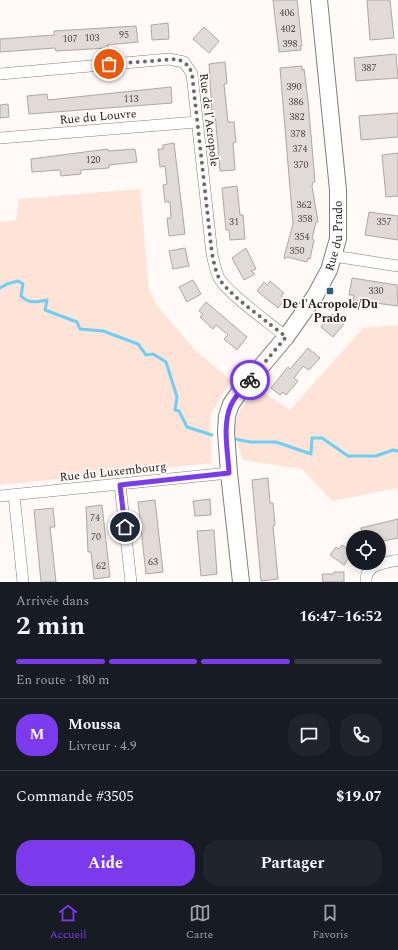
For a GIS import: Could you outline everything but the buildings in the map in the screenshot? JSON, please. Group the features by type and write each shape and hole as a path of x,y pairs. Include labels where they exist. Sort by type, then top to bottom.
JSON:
{"street":[{"name":"Rue du Prado","path":"241,582 229,473 226,432 227,416 231,404 286,337 315,296 334,256 338,239 338,190 319,0"},
{"name":"Rue de l'Acropole","path":"0,74 178,59 189,66 192,74 212,254 216,271 227,288 286,337"},
{"name":"Rue du Louvre","path":"0,138 197,122"},
{"path":"334,256 398,266"},
{"name":"Rue du Luxembourg","path":"0,496 229,473"},
{"path":"120,485 131,582"},
{"path":"14,495 23,582"},
{"path":"366,582 367,573 371,568 398,560"}],"shaded area":[{"path":"140,189 149,291 158,307 197,352 231,380 210,415 212,463 0,485 0,222 16,220 19,199"},
{"path":"398,325 398,488 332,501 302,469 243,460 236,438 236,421 243,406 257,388 290,410 363,328"}],"waterway":[{"path":"0,288 18,281 23,284 21,296 24,299 36,302 47,300 45,310 77,322 80,329 103,331 138,344 146,355 153,354 166,362 177,397 175,410 179,411 187,427 212,435"},
{"path":"235,439 250,442 276,442 311,454 312,438 322,438 348,456 376,456 393,450 398,451"}],"way so far":[{"path":"109,64 178,59 189,66 192,74 212,254 216,271 224,285 230,291 286,337 250,380"}],"place":[{"name":"De l'Acropole/Du Prado","path":"330,291"}],"route":[{"path":"125,527 120,485 229,473 226,432 227,416 231,404 250,380"}]}
